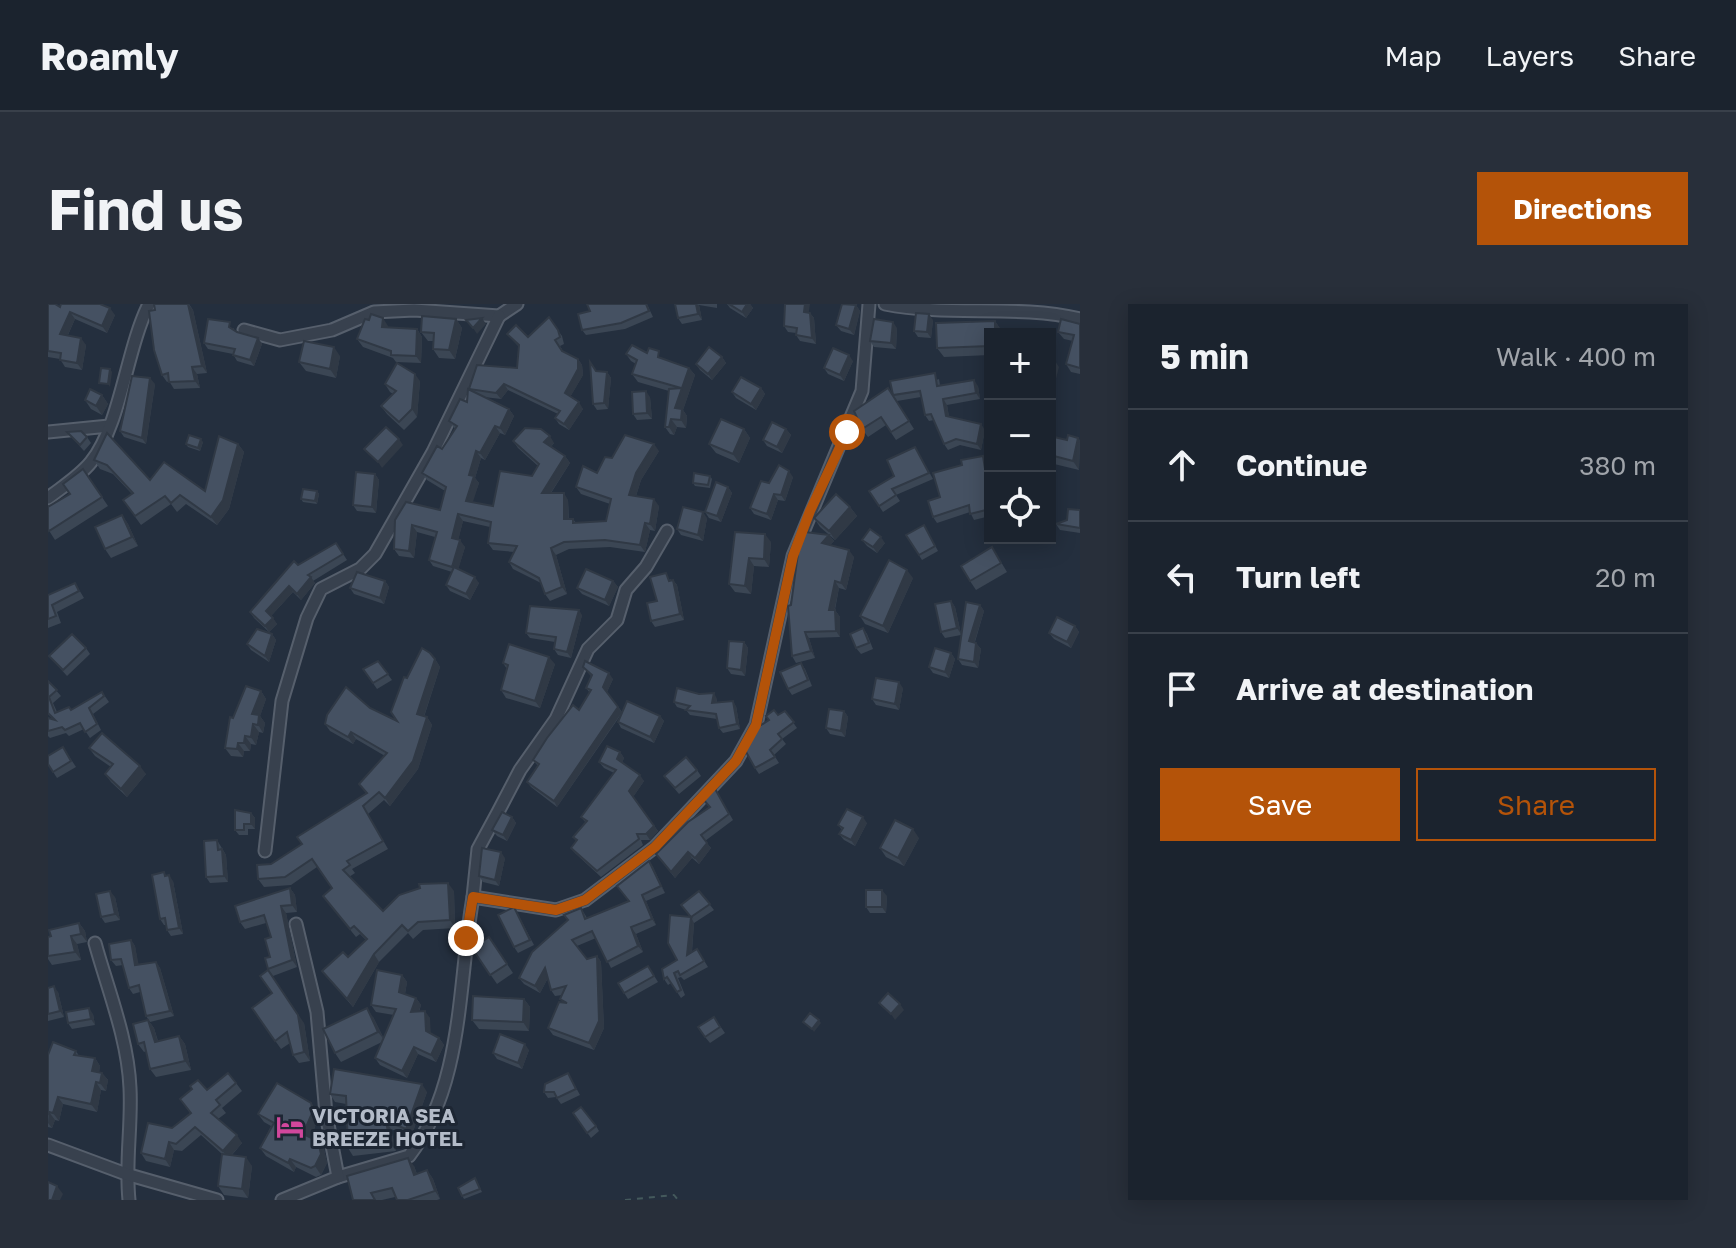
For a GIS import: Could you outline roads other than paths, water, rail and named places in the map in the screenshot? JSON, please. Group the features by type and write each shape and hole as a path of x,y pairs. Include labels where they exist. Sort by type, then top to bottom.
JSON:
{"street":[{"path":"48,498 94,459 109,426 128,357 149,304"},
{"path":"473,897 556,910 585,900 655,847 736,761 756,725 793,556 862,391 872,304"},
{"path":"885,304 915,310 971,306 1053,310 1080,319"},
{"path":"265,851 282,701 307,618 321,589 360,569 375,554 433,452 499,316 518,305"},
{"path":"244,330 280,340 332,330 374,312 414,310 499,316"},
{"path":"48,432 109,426"},
{"path":"282,1200 338,1177 409,1156 433,1119 451,1059 478,849 520,770 556,719 588,649 617,620 626,590 646,567 667,531"},
{"path":"296,924 317,1012 326,1114 338,1177"},
{"path":"95,943 115,1009 130,1085 126,1174 129,1200"},
{"path":"48,1145 126,1174 217,1200"}],"place":[{"name":"VICTORIA SEA BREEZE HOTEL","path":"290,1127"}]}
